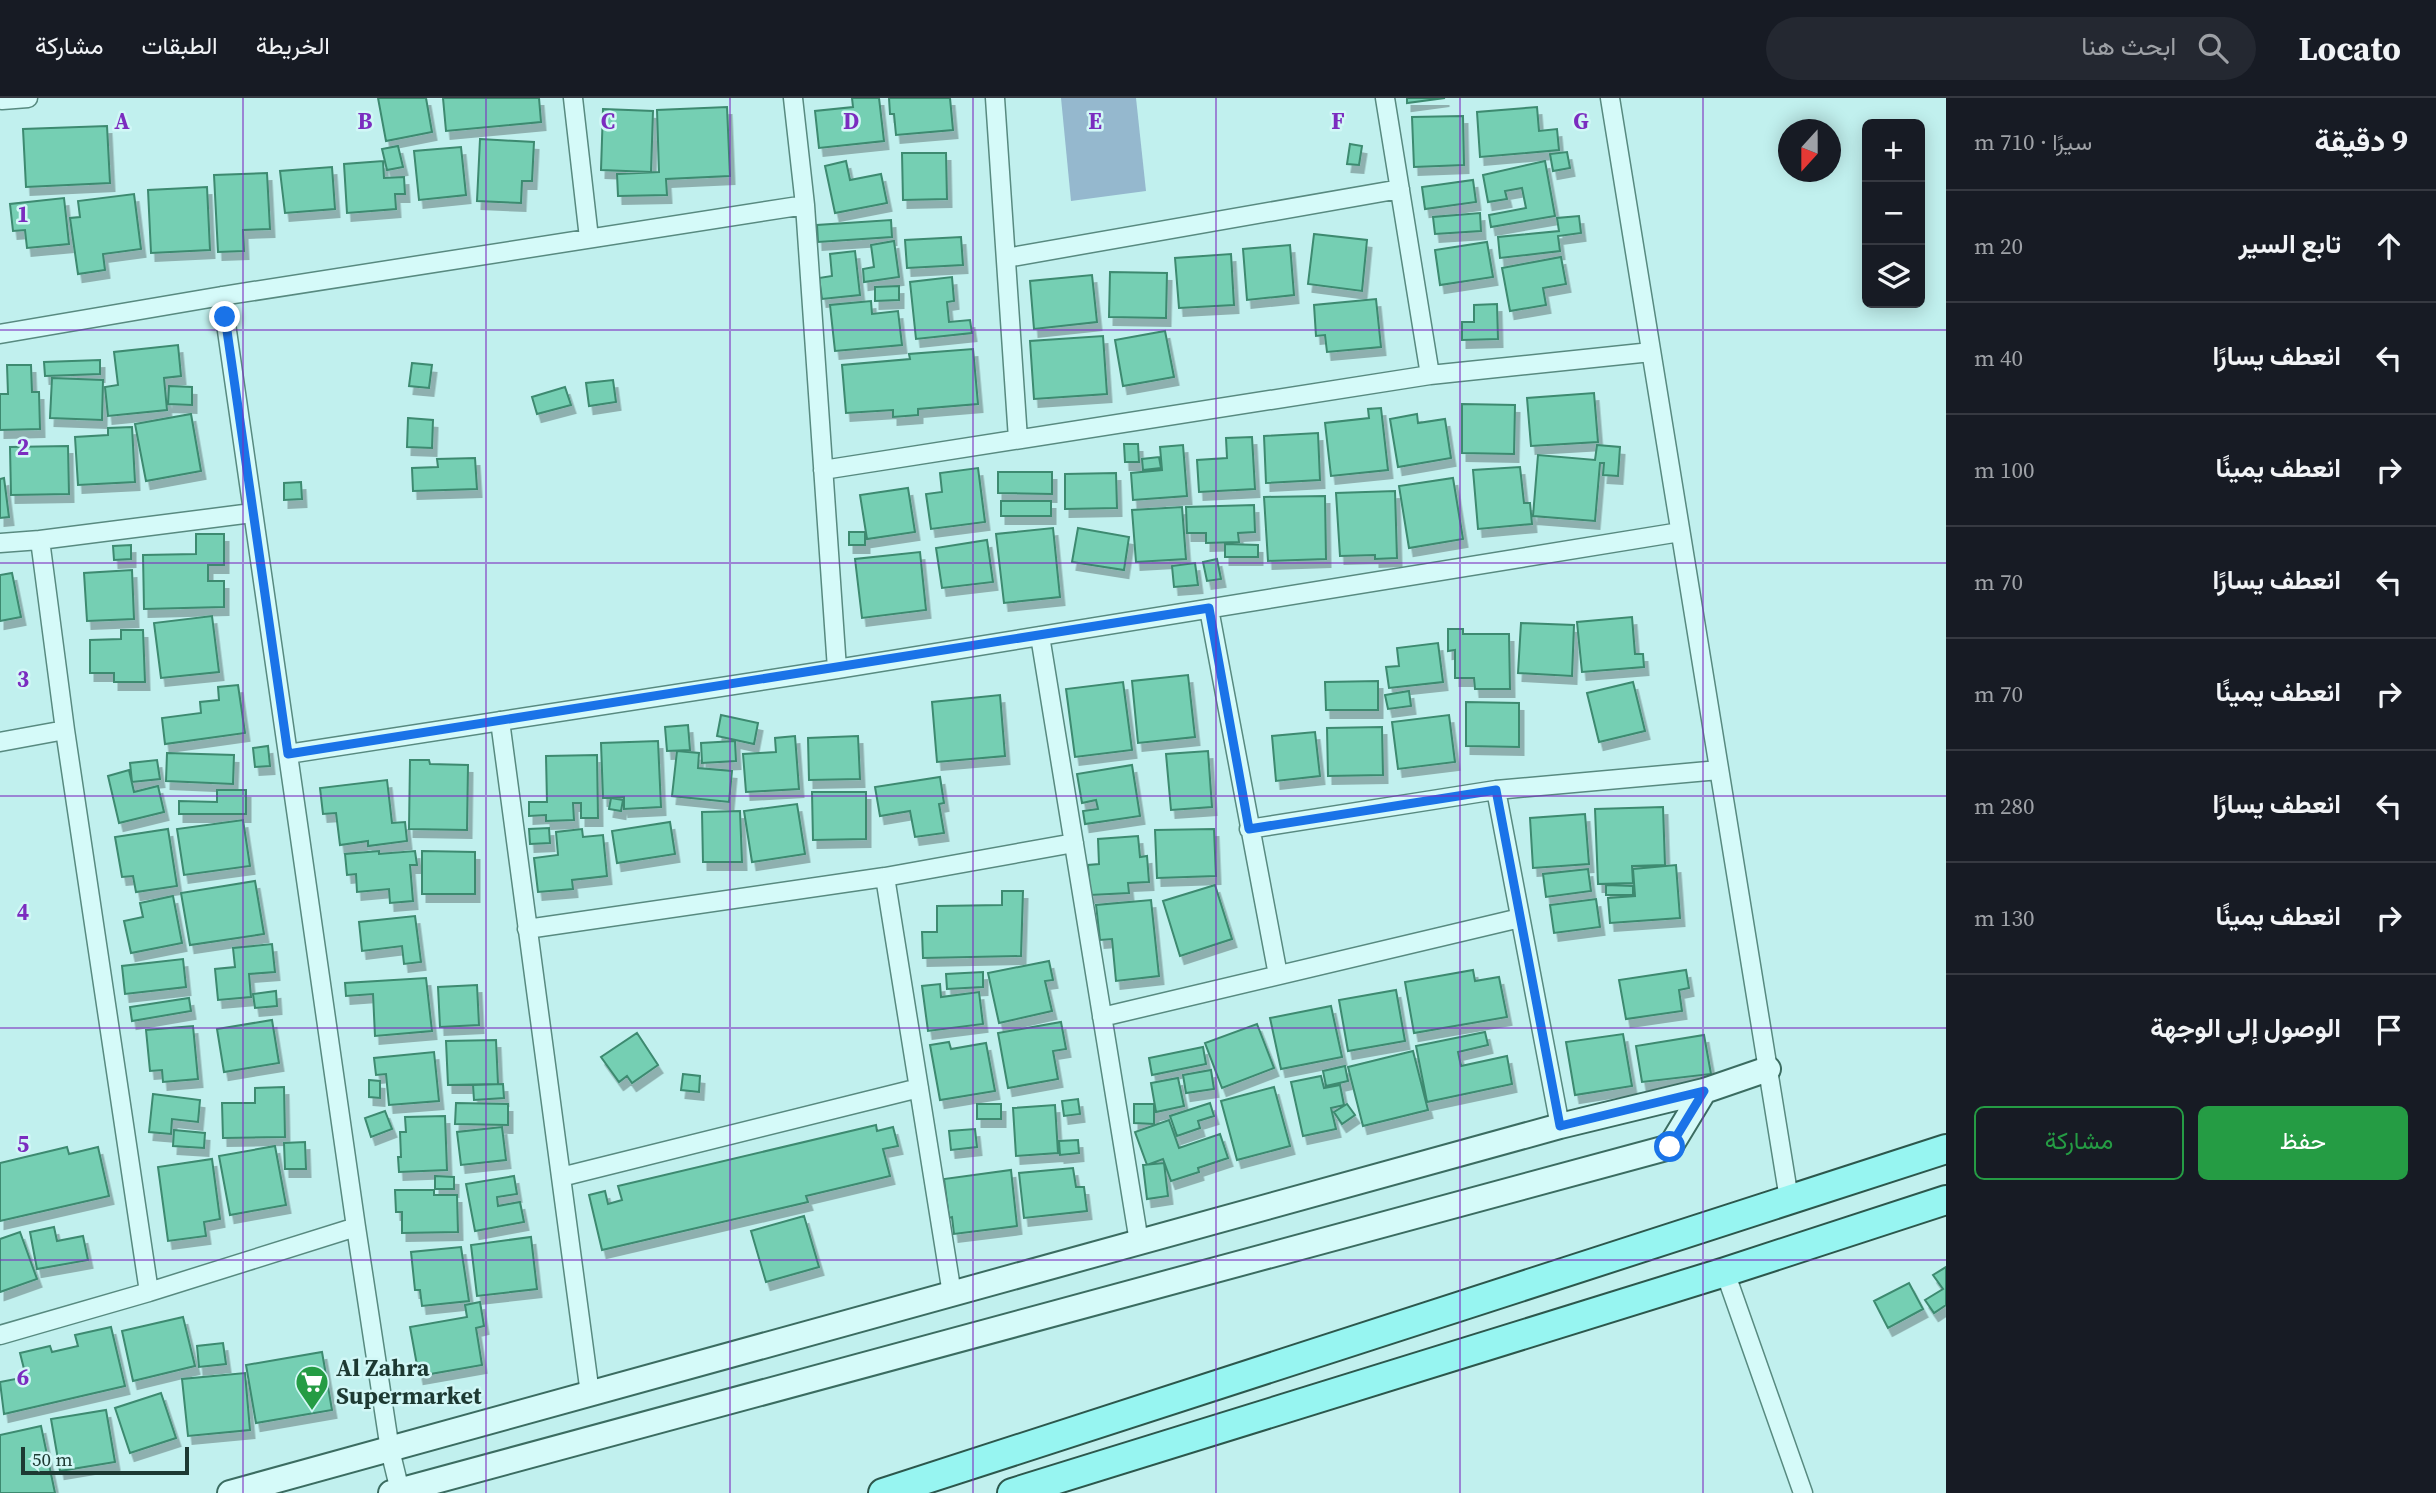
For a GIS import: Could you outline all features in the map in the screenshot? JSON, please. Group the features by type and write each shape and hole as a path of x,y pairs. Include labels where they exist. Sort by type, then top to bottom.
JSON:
{"main road":[{"path":"883,1493 1946,1149"},
{"path":"1012,1493 1725,1272 1946,1200"}],"street":[{"path":"1,102 28,98"},
{"path":"573,98 589,238"},
{"path":"793,98 804,205 837,669"},
{"path":"995,98 1018,439"},
{"path":"1385,98 1430,375"},
{"path":"1610,98 1789,1199"},
{"path":"1006,258 1400,189"},
{"path":"0,334 222,296 804,205"},
{"path":"222,296 396,1492 1670,1147 1704,1091"},
{"path":"823,470 1430,375 1651,352"},
{"path":"0,543 252,513"},
{"path":"288,754 837,669 1680,532"},
{"path":"40,540 65,730 149,1292"},
{"path":"1209,608 1278,975"},
{"path":"1040,636 1139,1242"},
{"path":"499,721 590,1394"},
{"path":"0,741 65,730"},
{"path":"1249,829 1496,790 1719,770"},
{"path":"1496,790 1560,1126"},
{"path":"527,929 885,877 1074,842"},
{"path":"885,877 953,1294"},
{"path":"1102,1017 1520,918"},
{"path":"230,1493 1560,1126 1704,1091 1768,1069"},
{"path":"561,1177 919,1088"},
{"path":"0,1335 149,1292 356,1227"},
{"path":"1725,1272 1803,1493"}],"shaded area":[{"path":"1061,98 1136,98 1146,191 1071,201"}],"building":[{"path":"378,98 426,98 432,132 386,141"},
{"path":"443,98 539,98 541,122 446,131"},
{"path":"852,98 879,98 884,141 819,148 815,111 853,107"},
{"path":"889,98 950,98 953,130 896,135"},
{"path":"1407,98 1445,98 1407,103"},
{"path":"727,107 730,176 666,179 667,195 618,196 617,174 659,172 657,110"},
{"path":"1537,107 1539,131 1557,129 1559,150 1480,157 1477,112"},
{"path":"603,109 653,111 651,172 601,170"},
{"path":"1463,116 1464,165 1414,167 1412,117"},
{"path":"107,126 110,183 26,187 23,129"},
{"path":"480,139 534,142 532,181 522,181 521,203 477,201"},
{"path":"1350,144 1362,146 1359,165 1347,164"},
{"path":"398,146 403,167 387,170 382,149"},
{"path":"461,147 466,195 419,200 414,151"},
{"path":"1567,152 1570,168 1553,171 1550,154"},
{"path":"902,153 946,153 947,199 903,200"},
{"path":"383,161 384,178 404,177 405,194 395,194 396,209 347,213 344,164"},
{"path":"846,161 850,180 881,174 887,203 835,213 825,166"},
{"path":"1545,161 1555,216 1491,227 1489,215 1526,208 1522,188 1505,191 1507,199 1488,202 1483,175"},
{"path":"332,167 335,209 285,213 280,171"},
{"path":"267,173 270,229 243,230 244,251 218,252 214,175"},
{"path":"1473,180 1476,202 1425,209 1422,187"},
{"path":"207,187 210,250 151,253 148,190"},
{"path":"134,194 141,249 103,254 105,270 78,274 70,218 80,217 78,201"},
{"path":"64,198 69,244 27,248 25,230 13,231 10,204"},
{"path":"1480,213 1481,231 1435,234 1433,217"},
{"path":"1579,216 1581,233 1558,236 1560,251 1500,258 1498,237 1559,231 1557,218"},
{"path":"891,220 892,237 818,242 817,225"},
{"path":"1314,234 1367,240 1362,291 1308,284"},
{"path":"961,237 963,265 907,268 905,240"},
{"path":"894,241 899,277 864,282 863,269 874,267 871,245"},
{"path":"1487,242 1493,277 1440,285 1435,250"},
{"path":"1290,245 1294,295 1247,300 1243,249"},
{"path":"855,251 860,295 822,299 819,278 832,276 830,254"},
{"path":"1231,254 1234,305 1179,308 1175,258"},
{"path":"1561,257 1566,284 1543,288 1546,305 1510,311 1502,268"},
{"path":"1110,272 1167,273 1166,318 1109,317"},
{"path":"1092,275 1097,322 1034,329 1030,281"},
{"path":"952,277 954,301 947,302 949,322 970,320 972,333 916,339 910,282"},
{"path":"899,286 899,300 875,301 875,287"},
{"path":"1376,299 1381,347 1327,352 1325,335 1316,336 1314,305"},
{"path":"871,301 872,314 898,311 902,345 835,351 830,305"},
{"path":"1497,304 1498,339 1462,340 1462,322 1474,322 1474,305"},
{"path":"1165,331 1174,377 1123,386 1115,340"},
{"path":"1103,336 1107,394 1034,399 1030,341"},
{"path":"178,345 181,376 164,378 167,410 108,416 105,387 118,385 114,352"},
{"path":"973,349 978,404 918,409 918,415 893,417 893,410 846,413 842,365 910,359 909,354"},
{"path":"100,360 100,374 45,376 44,362"},
{"path":"412,363 432,365 429,388 409,386"},
{"path":"7,365 31,365 32,392 39,392 40,429 0,430 0,394 8,394"},
{"path":"52,378 103,380 102,420 50,418"},
{"path":"613,380 616,402 589,406 586,383"},
{"path":"169,386 192,387 192,405 168,404"},
{"path":"565,387 571,405 537,414 532,397"},
{"path":"1594,393 1598,442 1531,446 1527,398"},
{"path":"1462,404 1515,405 1514,454 1462,453"},
{"path":"1381,408 1388,470 1331,476 1325,423 1369,418 1368,409"},
{"path":"191,414 201,471 146,481 135,424"},
{"path":"1417,414 1418,423 1445,419 1451,458 1398,467 1390,419"},
{"path":"408,418 433,420 432,448 407,447"},
{"path":"132,427 135,482 78,485 75,437 108,435 108,428"},
{"path":"1318,433 1320,480 1266,483 1264,436"},
{"path":"1252,437 1255,489 1199,492 1197,460 1227,458 1226,438"},
{"path":"1124,444 1138,444 1139,462 1125,462"},
{"path":"1183,445 1187,496 1133,500 1131,473 1162,470 1160,447"},
{"path":"1597,445 1620,447 1618,476 1603,475 1604,463 1600,463 1595,521 1533,516 1538,455 1595,460"},
{"path":"68,446 69,494 11,495 10,447"},
{"path":"1159,457 1161,468 1143,470 1142,459"},
{"path":"475,458 477,489 413,491 412,468 438,467 437,459"},
{"path":"1520,467 1524,503 1530,503 1532,524 1478,529 1473,470"},
{"path":"978,468 985,522 931,529 926,494 942,492 940,473"},
{"path":"998,472 1052,472 1052,494 998,493"},
{"path":"1116,473 1117,508 1065,509 1065,474"},
{"path":"4,478 9,517 0,518 0,479"},
{"path":"1453,478 1463,539 1409,548 1399,486"},
{"path":"301,482 302,499 284,500 284,483"},
{"path":"908,488 915,532 867,539 860,495"},
{"path":"1395,491 1397,558 1375,559 1375,555 1340,556 1336,493"},
{"path":"1325,496 1326,559 1268,561 1264,497"},
{"path":"1001,501 1051,501 1051,516 1001,516"},
{"path":"1254,505 1255,532 1238,533 1239,542 1206,543 1206,533 1187,533 1186,507"},
{"path":"1182,507 1186,559 1136,562 1132,510"},
{"path":"1053,528 1060,597 1004,603 996,534"},
{"path":"1078,528 1129,537 1124,570 1072,562"},
{"path":"849,532 865,532 865,545 849,545"},
{"path":"196,534 224,534 224,565 208,565 208,581 224,581 224,607 144,609 143,555 196,554"},
{"path":"987,540 993,582 942,588 936,548"},
{"path":"1225,544 1258,545 1258,557 1225,557"},
{"path":"131,545 131,559 114,560 113,546"},
{"path":"920,552 926,610 862,618 855,559"},
{"path":"1217,559 1221,579 1207,581 1203,562"},
{"path":"1195,563 1198,585 1174,587 1172,566"},
{"path":"132,570 134,619 87,621 84,573"},
{"path":"12,573 21,617 0,621 0,575"},
{"path":"212,616 219,672 161,678 154,623"},
{"path":"1632,617 1635,654 1643,654 1644,667 1582,672 1577,622"},
{"path":"1521,623 1574,625 1572,676 1518,673"},
{"path":"1448,629 1463,629 1463,634 1509,634 1510,689 1475,689 1474,678 1455,678 1455,650 1448,651"},
{"path":"121,630 143,630 145,682 114,682 114,673 90,673 90,640 121,639"},
{"path":"1438,643 1443,682 1389,688 1386,667 1399,666 1397,648"},
{"path":"1188,675 1195,737 1138,743 1132,681"},
{"path":"1378,681 1378,710 1326,710 1325,682"},
{"path":"1123,682 1132,750 1075,757 1066,689"},
{"path":"1633,682 1645,731 1599,742 1587,693"},
{"path":"238,685 245,733 165,744 162,718 201,713 200,702 219,700 218,687"},
{"path":"1409,691 1411,706 1388,709 1385,695"},
{"path":"1000,695 1005,756 937,762 932,702"},
{"path":"1466,702 1519,703 1519,747 1466,746"},
{"path":"721,715 758,723 754,744 717,736"},
{"path":"1449,715 1455,762 1398,769 1392,722"},
{"path":"688,725 690,750 667,751 665,727"},
{"path":"1382,727 1383,775 1328,776 1327,728"},
{"path":"1315,732 1320,776 1276,781 1272,736"},
{"path":"795,736 799,789 746,792 743,754 776,752 775,738"},
{"path":"858,736 860,779 809,780 808,738"},
{"path":"658,741 661,807 624,809 624,797 603,798 601,743"},
{"path":"735,741 736,761 702,763 701,743"},
{"path":"268,746 270,766 255,767 253,748"},
{"path":"677,751 699,753 698,768 732,771 729,802 672,796"},
{"path":"1208,751 1212,807 1171,810 1166,754"},
{"path":"167,753 234,755 233,784 166,781"},
{"path":"597,755 598,818 581,818 581,803 573,803 574,820 546,821 546,815 529,816 529,802 547,802 546,756"},
{"path":"157,760 160,779 132,782 130,763"},
{"path":"410,760 429,760 430,764 468,765 467,830 409,829"},
{"path":"1132,765 1140,816 1085,824 1083,811 1098,809 1096,800 1082,803 1077,774"},
{"path":"129,770 134,792 158,786 164,812 119,823 108,776"},
{"path":"940,777 944,803 939,804 944,833 915,837 910,811 880,816 875,787"},
{"path":"387,780 392,823 405,822 407,841 368,846 368,841 340,845 336,813 323,814 320,788"},
{"path":"217,790 246,790 246,814 179,814 179,801 217,802"},
{"path":"812,792 866,792 866,839 813,840"},
{"path":"611,798 623,800 621,811 609,809"},
{"path":"797,804 805,854 752,862 744,811"},
{"path":"1663,807 1665,865 1632,866 1633,883 1598,884 1595,809"},
{"path":"740,811 742,862 703,862 702,812"},
{"path":"1585,814 1589,864 1533,868 1530,818"},
{"path":"243,820 250,866 184,875 177,829"},
{"path":"670,822 675,854 617,863 612,831"},
{"path":"549,828 550,843 530,844 529,829"},
{"path":"168,829 177,886 136,892 133,876 122,877 115,837"},
{"path":"582,829 583,837 603,835 607,876 572,880 573,889 538,892 534,858 558,855 556,832"},
{"path":"1214,829 1216,876 1157,878 1155,830"},
{"path":"1138,836 1140,857 1147,856 1149,882 1128,883 1129,893 1090,895 1088,865 1099,864 1098,839"},
{"path":"379,851 379,854 415,851 417,865 410,865 413,901 390,903 389,889 357,892 356,874 347,875 345,854"},
{"path":"422,851 475,852 475,894 422,894"},
{"path":"1676,865 1680,918 1610,923 1608,898 1635,896 1633,869"},
{"path":"1588,869 1591,891 1546,897 1543,874"},
{"path":"255,881 264,934 190,945 181,893"},
{"path":"1215,885 1232,939 1180,956 1163,901"},
{"path":"1606,885 1633,886 1633,895 1606,895"},
{"path":"1002,891 1023,891 1021,956 923,958 922,932 937,932 937,906 1002,905"},
{"path":"173,896 182,943 131,953 124,921 143,917 140,903"},
{"path":"1596,899 1600,927 1554,933 1550,905"},
{"path":"1151,900 1159,976 1116,981 1112,939 1100,940 1096,905"},
{"path":"415,916 421,962 404,964 402,946 362,951 359,922"},
{"path":"272,944 275,972 249,974 251,997 218,1000 215,969 235,967 233,948"},
{"path":"183,959 186,987 125,994 122,966"},
{"path":"1049,961 1053,980 1045,981 1052,1011 999,1023 988,973"},
{"path":"1473,970 1475,981 1499,977 1507,1017 1414,1033 1405,982"},
{"path":"1686,970 1689,988 1679,990 1682,1011 1626,1019 1619,980"},
{"path":"983,972 983,987 947,989 946,974"},
{"path":"426,978 432,1031 375,1036 373,994 346,996 345,983"},
{"path":"940,984 941,997 979,992 983,1024 928,1031 922,986"},
{"path":"477,985 479,1025 440,1027 438,987"},
{"path":"1396,990 1405,1041 1348,1051 1339,1000"},
{"path":"276,991 277,1006 255,1008 253,994"},
{"path":"189,998 191,1011 132,1021 130,1007"},
{"path":"1331,1006 1342,1057 1281,1069 1270,1018"},
{"path":"272,1020 279,1063 224,1072 217,1029"},
{"path":"1061,1022 1066,1049 1053,1051 1058,1079 1008,1088 998,1033"},
{"path":"1257,1024 1274,1068 1222,1088 1205,1043"},
{"path":"193,1026 198,1079 163,1082 162,1070 150,1071 146,1030"},
{"path":"1485,1032 1488,1045 1458,1052 1461,1066 1507,1056 1512,1084 1427,1102 1416,1046"},
{"path":"637,1033 658,1065 632,1083 627,1076 619,1082 601,1057"},
{"path":"1623,1034 1632,1086 1575,1095 1566,1042"},
{"path":"1704,1035 1711,1074 1642,1082 1636,1046"},
{"path":"496,1040 498,1084 448,1085 446,1041"},
{"path":"949,1042 951,1049 986,1043 995,1091 940,1100 930,1045"},
{"path":"1203,1047 1206,1064 1152,1075 1149,1058"},
{"path":"1413,1051 1428,1110 1363,1126 1348,1067"},
{"path":"434,1052 439,1101 389,1105 386,1074 376,1075 374,1058"},
{"path":"1345,1066 1348,1081 1326,1086 1323,1071"},
{"path":"1211,1070 1214,1089 1186,1093 1183,1075"},
{"path":"683,1074 700,1076 699,1092 681,1090"},
{"path":"1321,1076 1324,1088 1340,1085 1344,1105 1331,1108 1336,1129 1303,1136 1291,1082"},
{"path":"1178,1078 1184,1106 1156,1112 1151,1083"},
{"path":"369,1080 380,1081 380,1098 369,1097"},
{"path":"503,1084 504,1098 474,1100 473,1085"},
{"path":"284,1087 285,1137 223,1138 222,1103 255,1103 255,1088"},
{"path":"1274,1087 1290,1146 1237,1160 1221,1101"},
{"path":"153,1094 200,1100 198,1122 172,1119 171,1134 149,1132"},
{"path":"1078,1099 1080,1114 1064,1116 1062,1101"},
{"path":"456,1103 508,1104 508,1125 455,1124"},
{"path":"1210,1103 1214,1116 1198,1121 1200,1128 1177,1136 1170,1116"},
{"path":"977,1104 1001,1104 1001,1119 977,1119"},
{"path":"1134,1104 1154,1104 1154,1124 1134,1123"},
{"path":"1347,1104 1355,1115 1342,1124 1334,1112"},
{"path":"1055,1105 1058,1153 1016,1156 1013,1108"},
{"path":"385,1111 392,1129 371,1137 365,1118"},
{"path":"445,1116 447,1170 399,1172 400,1132 406,1132 405,1117"},
{"path":"1169,1120 1179,1148 1220,1134 1228,1158 1198,1168 1199,1172 1171,1181 1163,1159 1147,1165 1135,1132"},
{"path":"876,1125 877,1131 893,1127 898,1146 883,1149 890,1176 806,1196 808,1202 602,1250 589,1195 605,1191 608,1204 622,1200 618,1186"},
{"path":"502,1127 506,1160 461,1165 457,1132"},
{"path":"975,1129 977,1147 951,1150 949,1131"},
{"path":"174,1130 205,1133 204,1148 173,1146"},
{"path":"1078,1140 1079,1153 1060,1155 1059,1141"},
{"path":"305,1142 306,1169 285,1169 284,1143"},
{"path":"275,1146 286,1205 230,1215 219,1156"},
{"path":"67,1147 69,1154 98,1147 109,1196 0,1221 0,1163"},
{"path":"212,1159 220,1219 204,1222 206,1236 168,1241 158,1167"},
{"path":"1164,1163 1168,1196 1147,1199 1143,1165"},
{"path":"1073,1168 1076,1187 1084,1187 1087,1211 1024,1218 1019,1173"},
{"path":"1011,1170 1017,1226 954,1234 944,1179"},
{"path":"435,1176 454,1177 454,1189 435,1189"},
{"path":"514,1176 517,1194 497,1197 498,1206 520,1202 524,1222 475,1231 466,1184"},
{"path":"395,1190 434,1190 434,1195 457,1195 458,1232 402,1233 402,1212 396,1212"},
{"path":"804,1216 819,1267 766,1282 751,1231"},
{"path":"54,1227 57,1241 83,1236 88,1260 37,1269 30,1232"},
{"path":"20,1232 37,1279 0,1292 0,1239"},
{"path":"531,1237 537,1289 477,1296 471,1245"},
{"path":"461,1247 469,1301 422,1306 420,1290 415,1290 411,1252"},
{"path":"1946,1267 1946,1305 1934,1313 1925,1300 1943,1289 1933,1275"},
{"path":"1909,1283 1923,1309 1888,1328 1874,1301"},
{"path":"480,1302 484,1326 476,1328 482,1365 419,1376 410,1327 467,1317 465,1305"},
{"path":"183,1317 195,1366 133,1381 122,1331"},
{"path":"111,1327 125,1386 4,1414 0,1382 26,1377 20,1353 50,1346 52,1352 78,1346 75,1335"},
{"path":"223,1343 226,1364 199,1367 197,1346"},
{"path":"322,1352 332,1410 256,1423 246,1365"},
{"path":"245,1373 250,1430 188,1436 182,1379"},
{"path":"161,1393 176,1438 130,1453 115,1408"},
{"path":"106,1410 115,1462 60,1471 51,1419"},
{"path":"41,1426 55,1493 0,1493 0,1435"}],"place":[{"name":"Al Zahra Supermarket","path":"312,1412"}],"route":[{"path":"225,317 288,754 1209,608 1249,829 1496,790 1560,1126 1704,1091 1670,1147"}]}
